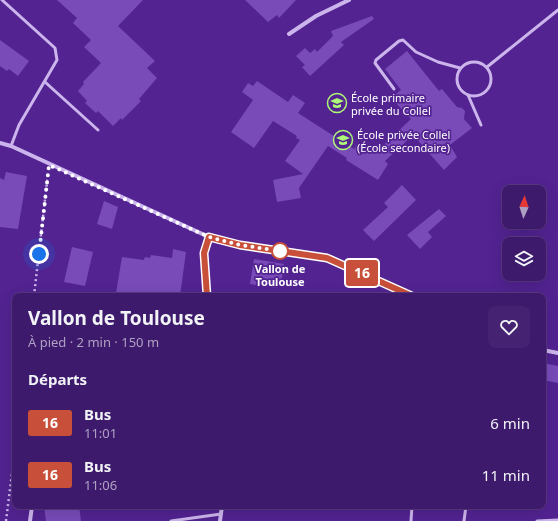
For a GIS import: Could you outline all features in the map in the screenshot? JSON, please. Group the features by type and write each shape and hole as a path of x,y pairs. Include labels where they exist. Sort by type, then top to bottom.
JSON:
{"street":[{"path":"289,34 316,16 349,0"},
{"path":"0,143 11,146 49,165 209,237 240,245 327,258 405,293"},
{"path":"207,293 204,253 209,237"},
{"path":"546,351 558,353"},
{"path":"30,521 32,509"},
{"path":"220,521 222,509"}],"lane":[{"path":"2,0 55,48 57,60 19,126 11,146"},
{"path":"487,67 558,10"},
{"path":"394,89 374,63 399,41 403,40 416,52 438,62 460,68"},
{"path":"468,95 481,94 489,87 491,80 490,73 487,67 481,63 473,61 466,63 460,68 457,74 459,87 468,95 481,125"},
{"path":"45,82 98,130"},
{"path":"411,521 412,509"},
{"path":"464,521 466,509"},
{"path":"171,521 221,514"},
{"path":"537,521 558,520"}],"path":[{"path":"34,293 49,165"},
{"path":"6,521 12,473"}],"building":[{"path":"57,0 143,0 118,26 155,61 147,68 157,78 139,99 141,101 122,120 121,118 113,126 98,111 96,113 85,103 87,101 78,91 84,84 83,82 101,63 84,47 91,40 73,23 77,18"},
{"path":"245,0 296,0 279,18 277,15 268,22"},
{"path":"372,16 374,19 341,42 344,45 310,76 302,67 305,65 296,56 305,48 310,53 315,49 317,52 333,36 331,31"},
{"path":"0,40 29,61 18,76 9,69 7,71 0,66"},
{"path":"407,51 439,91 442,89 457,107 462,108 465,111 464,119 472,128 450,145 457,157 444,170 413,135 385,161 388,164 378,180 346,160 347,158 328,146 299,188 301,198 277,202 273,180 303,174 285,161 300,140 296,138 297,136 273,121 254,148 231,132 253,100 242,92 248,83 253,86 257,81 288,102 293,95 305,103 298,113 354,149 357,144 374,154 411,119 391,98 401,90 385,69"},
{"path":"6,172 27,176 18,229 0,227 0,178 4,180"},
{"path":"402,185 416,200 374,241 363,230 388,207 384,203"},
{"path":"104,201 118,207 112,229 97,224"},
{"path":"439,209 446,216 428,232 432,237 420,249 407,235"},
{"path":"72,247 93,252 85,286 64,282"},
{"path":"173,249 186,252 180,293 116,293 122,257 144,260 145,257 150,258 151,255 172,258"},
{"path":"254,259 284,264 281,285 276,288 250,284"},
{"path":"546,364 558,366 558,383 546,381"},
{"path":"44,509 79,509 81,521 46,521"}],"bus line":[{"name":"16","path":"207,293 204,253 209,237 223,242 327,258 406,293"}],"place":[{"name":"École primaire privée du Collel","path":"337,103"},
{"name":"École privée Collel (École secondaire)","path":"343,140"},
{"name":"Vallon de Toulouse","path":"280,251"}],"route":[{"path":"39,254 49,165 198,233 223,242 280,251"}]}
